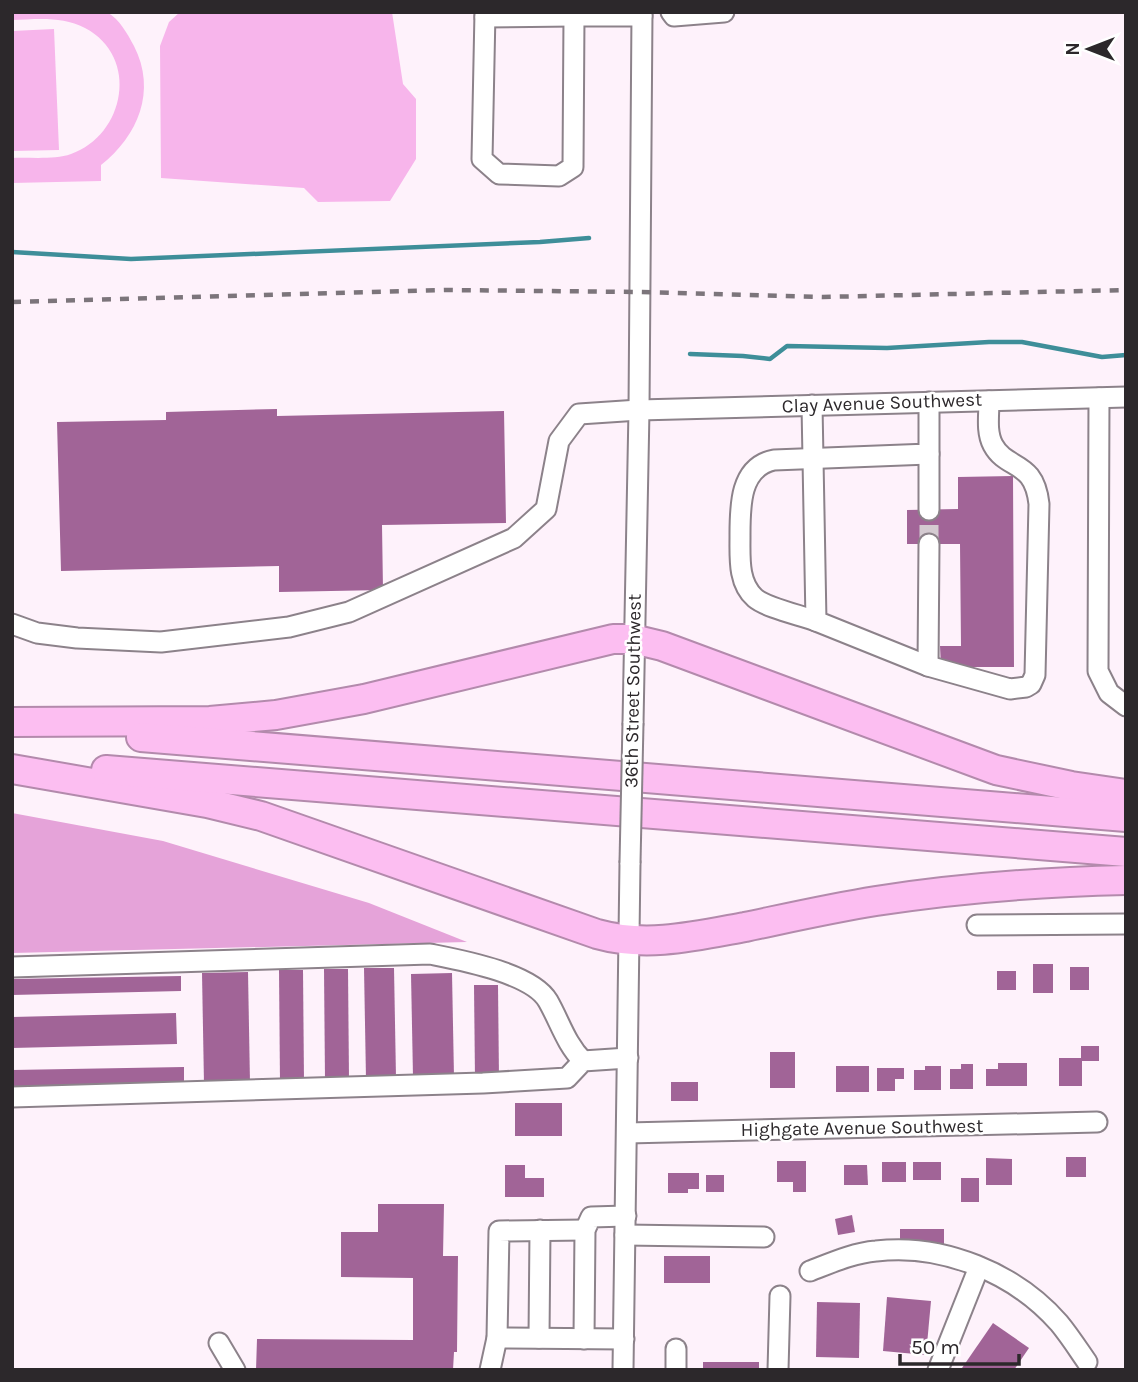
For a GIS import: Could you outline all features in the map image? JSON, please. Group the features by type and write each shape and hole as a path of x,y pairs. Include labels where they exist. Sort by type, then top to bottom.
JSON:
{"highway":[{"path":"12,725 210,721 276,715 364,699 602,642 633,639 662,646 996,770 1071,786 1126,794"},
{"path":"12,725 1126,817"},
{"path":"12,762 1126,852"},
{"path":"12,769 207,803 261,816 597,934 629,941 660,941 699,936 860,904 927,894 1027,883 1126,880"}],"street":[{"path":"671,12 674,16 724,12"},
{"path":"574,14 573,167 559,176 499,174 482,159 485,15 574,14 642,14"},
{"name":"36th Street Southwest","path":"623,1370 633,639 639,410 642,14"},
{"name":"Clay Avenue Southwest","path":"12,624 37,633 77,638 161,642 289,627 349,612 514,538 546,509 559,441 579,414 639,410 1126,397"},
{"path":"1099,398 1098,671 1110,693 1126,706"},
{"path":"929,454 763,462 752,473 743,490 740,507 740,561 744,584 756,599 928,666 1010,689 1026,687 1035,675 1038,493 1033,480 1023,468 994,449 989,436 989,401"},
{"path":"929,402 929,509"},
{"path":"812,405 817,621"},
{"path":"928,666 929,544"},
{"path":"977,925 1126,923"},
{"path":"12,967 430,954 484,965 532,985 547,998 570,1048 583,1062"},
{"path":"12,1097 495,1083 567,1078 583,1062 628,1058"},
{"name":"Highgate Avenue Southwest","path":"627,1133 1097,1122"},
{"path":"584,1339 585,1230 591,1217 625,1226 764,1237"},
{"path":"539,1338 540,1230"},
{"path":"490,1370 498,1338 498,1233 585,1230"},
{"path":"810,1271 848,1257 876,1251 913,1250 952,1257 1002,1276 1033,1298 1059,1323 1087,1362"},
{"path":"937,1370 979,1267"},
{"path":"778,1370 780,1296"},
{"path":"498,1338 624,1339"},
{"path":"219,1343 235,1370"},
{"path":"676,1349 676,1370"}],"shaded area":[{"path":"12,12 107,12 119,23 134,46 144,79 140,111 125,140 101,165 101,181 12,183 12,158 50,158 71,154 89,144 104,130 114,113 119,95 119,76 114,57 102,41 85,28 59,20 12,20"},
{"path":"180,12 392,12 403,84 416,99 416,159 390,201 318,202 304,188 161,178 160,46 169,22"},
{"path":"54,29 59,150 12,151 12,31"},
{"path":"12,813 163,841 369,903 467,942 12,953"}],"building":[{"path":"277,409 277,416 504,411 506,523 382,525 383,590 279,592 279,566 61,571 57,422 166,420 166,412"},
{"path":"1013,476 1014,667 941,667 940,646 961,646 960,544 907,544 907,510 958,509 958,477"},
{"path":"1033,964 1053,964 1053,993 1033,993"},
{"path":"1070,967 1089,967 1089,990 1070,990"},
{"path":"364,968 394,968 396,1078 366,1079"},
{"path":"324,969 348,969 349,1080 325,1080"},
{"path":"279,970 303,970 304,1081 280,1082"},
{"path":"997,971 1016,971 1016,990 997,990"},
{"path":"248,972 250,1083 204,1084 202,973"},
{"path":"452,973 454,1077 413,1077 411,974"},
{"path":"181,976 181,991 12,995 12,979"},
{"path":"474,985 498,985 499,1078 475,1078"},
{"path":"176,1013 177,1044 12,1048 12,1017"},
{"path":"1081,1046 1099,1046 1099,1061 1082,1061 1082,1086 1059,1086 1059,1058 1081,1058"},
{"path":"770,1052 795,1052 795,1088 770,1088"},
{"path":"998,1063 1027,1063 1027,1086 986,1086 986,1069 998,1069"},
{"path":"961,1064 973,1064 973,1089 950,1089 950,1069 961,1069"},
{"path":"836,1066 869,1066 869,1092 836,1092"},
{"path":"925,1066 941,1066 941,1090 914,1090 914,1070 925,1070"},
{"path":"184,1067 184,1086 12,1089 12,1070"},
{"path":"877,1068 904,1068 904,1079 895,1079 895,1091 877,1091"},
{"path":"671,1082 698,1082 698,1101 671,1101"},
{"path":"515,1103 562,1103 562,1136 515,1136"},
{"path":"1066,1157 1086,1157 1086,1177 1066,1177"},
{"path":"986,1158 1012,1159 1012,1185 986,1185"},
{"path":"777,1161 806,1161 806,1192 793,1192 793,1182 777,1182"},
{"path":"882,1162 906,1162 906,1182 882,1182"},
{"path":"913,1162 941,1162 941,1180 913,1180"},
{"path":"505,1165 525,1165 525,1178 544,1178 544,1197 505,1197"},
{"path":"844,1165 867,1165 868,1185 844,1185"},
{"path":"668,1173 699,1173 699,1189 688,1189 688,1193 668,1193"},
{"path":"706,1175 724,1175 724,1192 706,1192"},
{"path":"961,1178 979,1178 979,1202 961,1202"},
{"path":"378,1204 444,1204 443,1256 458,1256 457,1352 454,1352 453,1370 256,1370 257,1339 413,1340 413,1278 341,1277 341,1232 378,1232"},
{"path":"852,1215 855,1232 838,1235 835,1219"},
{"path":"900,1229 944,1229 944,1244 900,1244"},
{"path":"664,1256 710,1256 710,1283 664,1283"},
{"path":"887,1297 931,1301 926,1355 883,1351"},
{"path":"817,1302 860,1303 859,1358 816,1357"},
{"path":"993,1323 1029,1348 1014,1370 964,1370 962,1368"},
{"path":"703,1362 759,1362 759,1370 703,1370"}],"waterway":[{"path":"12,252 131,259 589,238"},
{"path":"690,354 770,359 787,346 887,348 1022,342 1102,357 1126,355"}],"tunnel":[{"path":"929,510 929,544"}],"railway":[{"path":"12,302 447,290 823,297 1126,290"}]}
